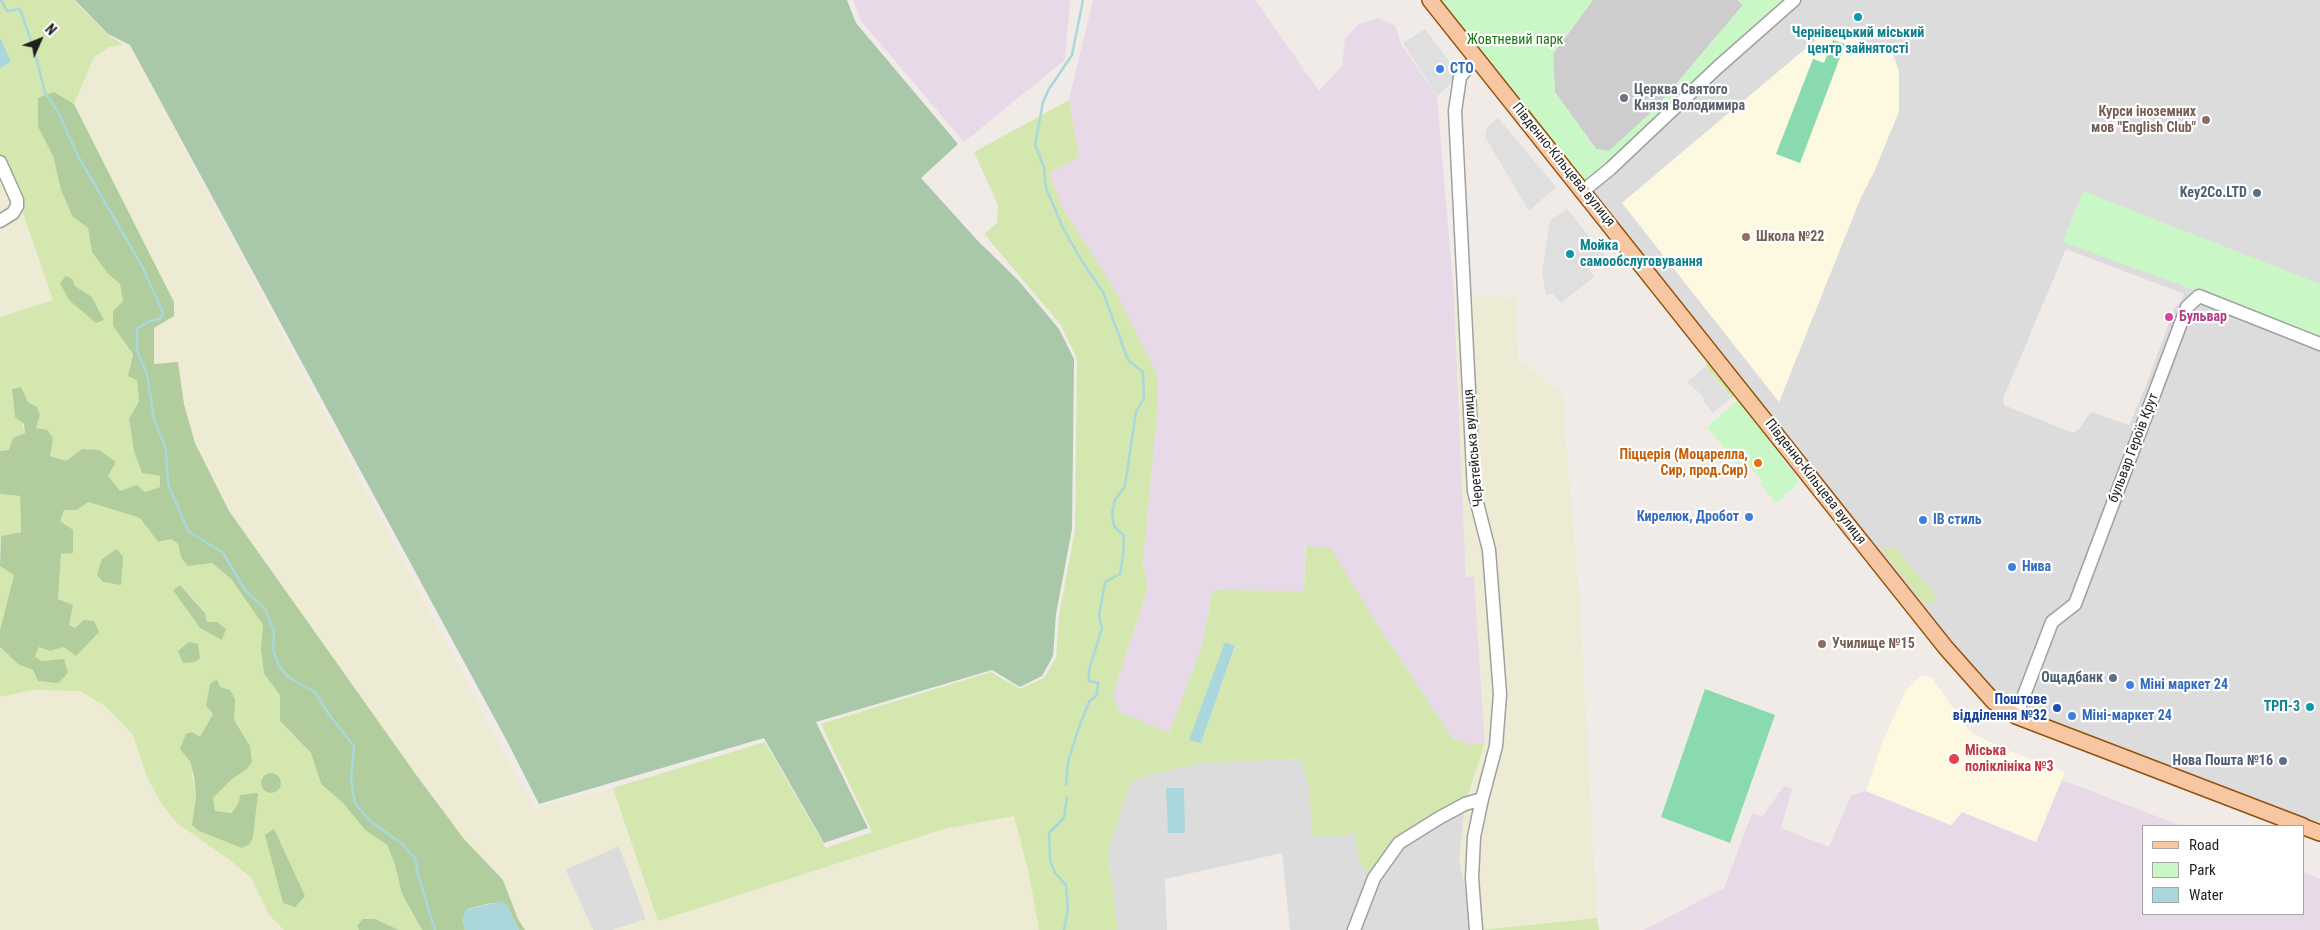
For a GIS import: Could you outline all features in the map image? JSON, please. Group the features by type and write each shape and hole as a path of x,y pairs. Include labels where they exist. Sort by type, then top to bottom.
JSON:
{"main road":[{"name":"Південно-Кільцева вулиця","path":"1430,0 1946,648 1994,702 2016,716 2300,825"},
{"name":"Південно-Кільцева вулиця","path":"2305,827 2320,833"}],"street":[{"path":"1583,191 1610,169 1718,67 1794,0"},
{"name":"Черетейська вулиця","path":"1476,58 1460,78 1455,111 1474,491 1489,550 1500,681 1498,736 1474,837 1472,878 1476,930"},
{"path":"0,162 17,200 14,213 0,221"},
{"name":"бульвар Героїв Крут","path":"2016,716 2052,622 2075,604 2187,307 2199,296 2320,344"},
{"path":"1354,930 1374,878 1399,843 1439,818 1482,799"}],"shaded area":[{"path":"853,0 1070,0 1065,60 964,142 861,21"},
{"path":"1093,0 1255,0 1319,91 1342,66 1345,39 1358,24 1379,18 1395,26 1401,44 1437,97 1454,296 1466,577 1474,577 1485,742 1470,745 1452,738 1375,621 1331,549 1305,546 1304,591 1213,590 1202,646 1169,733 1120,712 1112,697 1148,588 1143,563 1158,403 1115,290 1062,207 1049,173 1079,157 1069,100"},
{"path":"1593,0 1738,0 1743,5 1654,110 1609,151 1596,149 1555,92 1553,54"},
{"path":"1793,0 2320,0 2320,832 1994,701 1583,190","holes":["1899,72 1899,111 1874,172 1861,197 1779,401 1622,203 1733,109","2066,249 2184,294 2181,301 2175,307 2129,425 2091,412 2079,429 2073,433 2004,405 2003,399"]},
{"name":"Школа №22","path":"1830,28 1893,54 1899,72 1899,111 1874,172 1861,197 1779,402 1622,203"},
{"path":"1425,29 1460,76 1437,96 1403,43"},
{"path":"123,44 130,46 534,809 613,788 658,920 944,829 1015,816 1029,874 1039,930 613,930 646,919 619,846 565,870 593,930 525,930 518,919 503,880 464,839 417,776 229,511 195,443 184,404 178,363 154,365 154,328 174,316 174,302 74,104 94,57 109,47"},
{"path":"1498,118 1556,187 1529,211 1485,137 1487,127"},
{"path":"0,161 23,213 53,300 0,317"},
{"path":"1567,209 1606,257 1589,269 1594,277 1561,303 1553,294 1546,295 1542,273 1550,221"},
{"path":"1454,296 1516,298 1518,360 1562,394 1580,607 1597,918 1473,930 1459,859 1465,804 1485,742 1474,577 1466,578"},
{"path":"1705,367 1731,398 1713,413 1704,402 1703,396 1687,382"},
{"name":"Міська поліклініка №3","path":"1921,676 1931,677 1971,733 2004,749 2065,772 2036,842 1962,812 1951,825 1866,791 1882,743 1906,690"},
{"path":"33,690 80,691 105,706 133,735 147,777 209,846 230,860 251,878 270,916 284,930 0,930 0,697"},
{"path":"1301,759 1309,789 1313,837 1355,834 1359,862 1465,804 1473,930 1290,930 1282,853 1165,879 1167,930 1118,930 1108,851 1130,783 1148,775 1202,763"},
{"path":"2062,780 2179,825 2142,825 2142,915 2305,915 2305,872 2320,879 2320,930 1644,930 1724,888 1752,813 1762,817 1784,786 1792,789 1781,828 1829,847 1851,795 1866,791 1951,825 1962,812 2036,841"},
{"path":"619,846 646,919 613,930 593,930 565,869"}],"green space":[{"path":"0,0 74,0 108,35 123,44 109,47 94,57 74,104 54,92 38,127 53,156 61,190 72,216 88,228 92,252 108,274 120,284 123,301 113,311 113,326 133,354 129,369 137,380 139,401 129,419 134,452 142,473 160,476 160,488 145,492 137,485 120,492 82,449 66,461 50,456 36,428 40,415 37,407 28,402 21,387 12,389 25,433 9,451 0,451 0,317 53,300 23,213 0,161 0,68 11,62 0,37","holes":["66,277 72,279 75,286 92,297 104,320"]},
{"path":"75,0 847,0 856,23 958,144 921,178 977,240 1018,280 1059,329 1074,359 1072,529 1056,614 1053,656 1042,676 1020,687 992,670 816,722 868,828 824,843 764,738 539,804 508,743 130,45 108,34"},
{"name":"Жовтневий парк","path":"1430,0 1593,0 1553,54 1555,92 1595,149 1609,151 1654,110 1743,5 1738,0 1793,0 1583,190"},
{"path":"1833,40 1845,44 1800,163 1776,154 1813,59 1824,63"},
{"path":"54,92 74,104 174,302 174,316 154,328 154,364 178,362 184,404 195,443 229,511 417,776 464,839 503,880 518,919 525,930 519,930 506,904 491,903 468,909 462,919 465,930 422,930 402,894 395,865 387,845 365,830 343,803 321,784 311,753 280,721 280,695 264,674 261,649 263,625 232,580 212,563 188,566 181,557 178,544 171,539 158,542 140,518 88,502 77,510 64,510 60,521 73,530 73,553 61,554 58,599 73,605 69,625 75,628 84,620 94,621 99,632 76,656 64,647 50,651 39,647 35,656 41,661 64,659 68,673 58,683 38,681 33,670 18,664 0,647 0,630 14,575 0,566 1,536 21,532 20,496 0,494 0,451 9,450 13,438 25,433 24,424 15,417 12,389 21,387 28,402 37,407 40,415 36,428 47,430 53,438 50,456 66,461 82,449 99,450 116,462 108,476 120,491 137,485 145,492 160,487 160,476 142,473 134,452 129,419 139,401 137,380 128,376 133,354 113,326 113,311 123,301 120,284 108,274 92,252 88,228 72,216 61,190 53,156 38,127 38,98"},
{"path":"1069,100 1079,157 1049,173 1062,207 1115,290 1158,376 1158,403 1143,563 1148,588 1112,697 1120,712 1169,733 1202,646 1213,590 1304,591 1306,546 1331,548 1375,621 1452,738 1470,745 1485,742 1465,804 1407,836 1375,881 1359,862 1355,834 1313,837 1309,789 1301,759 1202,763 1148,775 1130,783 1108,851 1118,930 1039,930 1029,874 1014,816 944,829 658,921 613,788 765,742 826,848 872,832 821,724 991,672 1020,689 1044,678 1056,658 1059,616 1075,530 1077,359 1061,325 984,234 997,223 998,205 974,152","holes":["1225,642 1235,647 1201,743"]},
{"path":"2083,191 2320,284 2320,336 2063,242"},
{"path":"66,276 72,279 75,286 92,297 104,320 96,323 69,300 60,283"},
{"path":"1708,363 1735,396 1732,398 1705,366"},
{"path":"1738,400 1797,477 1797,485 1776,503 1760,484 1762,481 1745,460 1738,465 1707,427"},
{"path":"0,494 20,496 21,532 1,536 0,542"},
{"path":"87,502 140,518 158,542 171,539 178,544 181,557 212,563 232,580 263,625 261,649 264,674 280,695 280,721 311,753 321,784 343,803 365,830 387,845 395,865 402,894 422,930 399,930 375,919 363,919 357,926 359,930 284,930 270,916 251,878 230,860 178,824 163,806 147,777 133,735 105,706 80,691 33,690 0,697 0,647 18,664 33,670 41,661 35,656 39,647 50,651 64,647 75,629 68,625 58,599 61,554 73,552 59,522 64,510 77,510","holes":["180,585 205,612 207,622 173,590","210,685 235,712 233,720 250,746 246,770 232,779 213,798 215,811 232,813 239,802 257,794 253,824 193,825 196,797 190,761 213,714 206,706","296,875 283,903 277,878"]},
{"path":"1886,546 1895,548 1934,593 1936,598 1932,604 1925,604 1884,553"},
{"path":"117,549 123,557 121,585 103,582 97,575 102,559"},
{"path":"0,566 14,575 0,630"},
{"path":"180,585 205,613 207,622 217,622 226,629 222,640 200,628 173,590"},
{"path":"189,642 198,644 200,658 195,662 183,663 178,651"},
{"path":"217,679 220,687 230,690 235,699 234,720 250,746 252,762 246,770 232,779 213,798 215,811 232,813 239,802 240,795 258,793 253,837 250,844 242,848 199,831 192,825 196,797 194,777 190,761 180,749 186,734 192,732 200,737 213,714 206,706 210,684"},
{"path":"1705,689 1775,715 1730,843 1661,817"},
{"path":"271,773 278,776 281,783 278,790 271,793 264,790 261,783 264,776"},
{"path":"274,829 305,896 295,907 283,903 265,835"},
{"path":"1597,918 1599,930 1481,930"},
{"path":"363,919 375,919 399,930 359,930 357,926"}],"water":[{"path":"0,37 11,62 0,68"},
{"path":"1225,642 1235,646 1201,743 1189,740"},
{"path":"1166,788 1184,788 1185,833 1168,833"},
{"path":"501,901 506,904 519,930 465,930 462,919 466,910"}],"waterway":[{"path":"1,0 7,11 20,9 34,49 45,93 57,110 78,156 143,268 163,313 160,319 150,321 137,329 137,351 147,374 154,419 166,450 168,484 188,531 223,553 246,591 266,610 274,633 273,650 280,668 291,679 315,692 330,716 354,746 351,781 355,803 369,820 402,844 415,858 435,930"},
{"path":"1066,785 1068,762 1079,727 1089,702 1097,695 1098,683 1089,681 1089,670 1102,628 1099,616 1105,582 1120,574 1123,556 1124,536 1114,526 1112,513 1115,500 1125,486 1136,412 1144,398 1143,372 1128,360 1103,292 1083,263 1063,228 1046,188 1044,167 1035,145 1043,102 1049,89 1072,55 1083,0"},
{"path":"1064,930 1068,909 1066,885 1055,873 1050,860 1049,833 1064,818 1067,798"}],"place":[{"name":"Чернівецький міський центр зайнятості","path":"1858,17"},
{"name":"СТО","path":"1440,69"},
{"name":"Церква Святого Князя Володимира","path":"1624,98"},
{"name":"Курси іноземних мов \"English Club\"","path":"2206,120"},
{"name":"Key2Co.LTD","path":"2257,193"},
{"name":"Школа №22","path":"1746,237"},
{"name":"Мойка самообслуговування","path":"1570,254"},
{"name":"Бульвар","path":"2169,317"},
{"name":"Піццерія (Моцарелла, Сир, прод.Сир)","path":"1758,463"},
{"name":"Кирелюк, Дробот","path":"1749,517"},
{"name":"ІВ стиль","path":"1923,520"},
{"name":"Нива","path":"2012,567"},
{"name":"Училище №15","path":"1822,644"},
{"name":"Ощадбанк","path":"2113,678"},
{"name":"Міні маркет 24","path":"2130,685"},
{"name":"ТРП-3","path":"2310,707"},
{"name":"Поштове відділення №32","path":"2057,708"},
{"name":"Міні-маркет 24","path":"2072,716"},
{"name":"Міська поліклініка №3","path":"1954,759"},
{"name":"Нова Пошта №16","path":"2283,761"}]}
